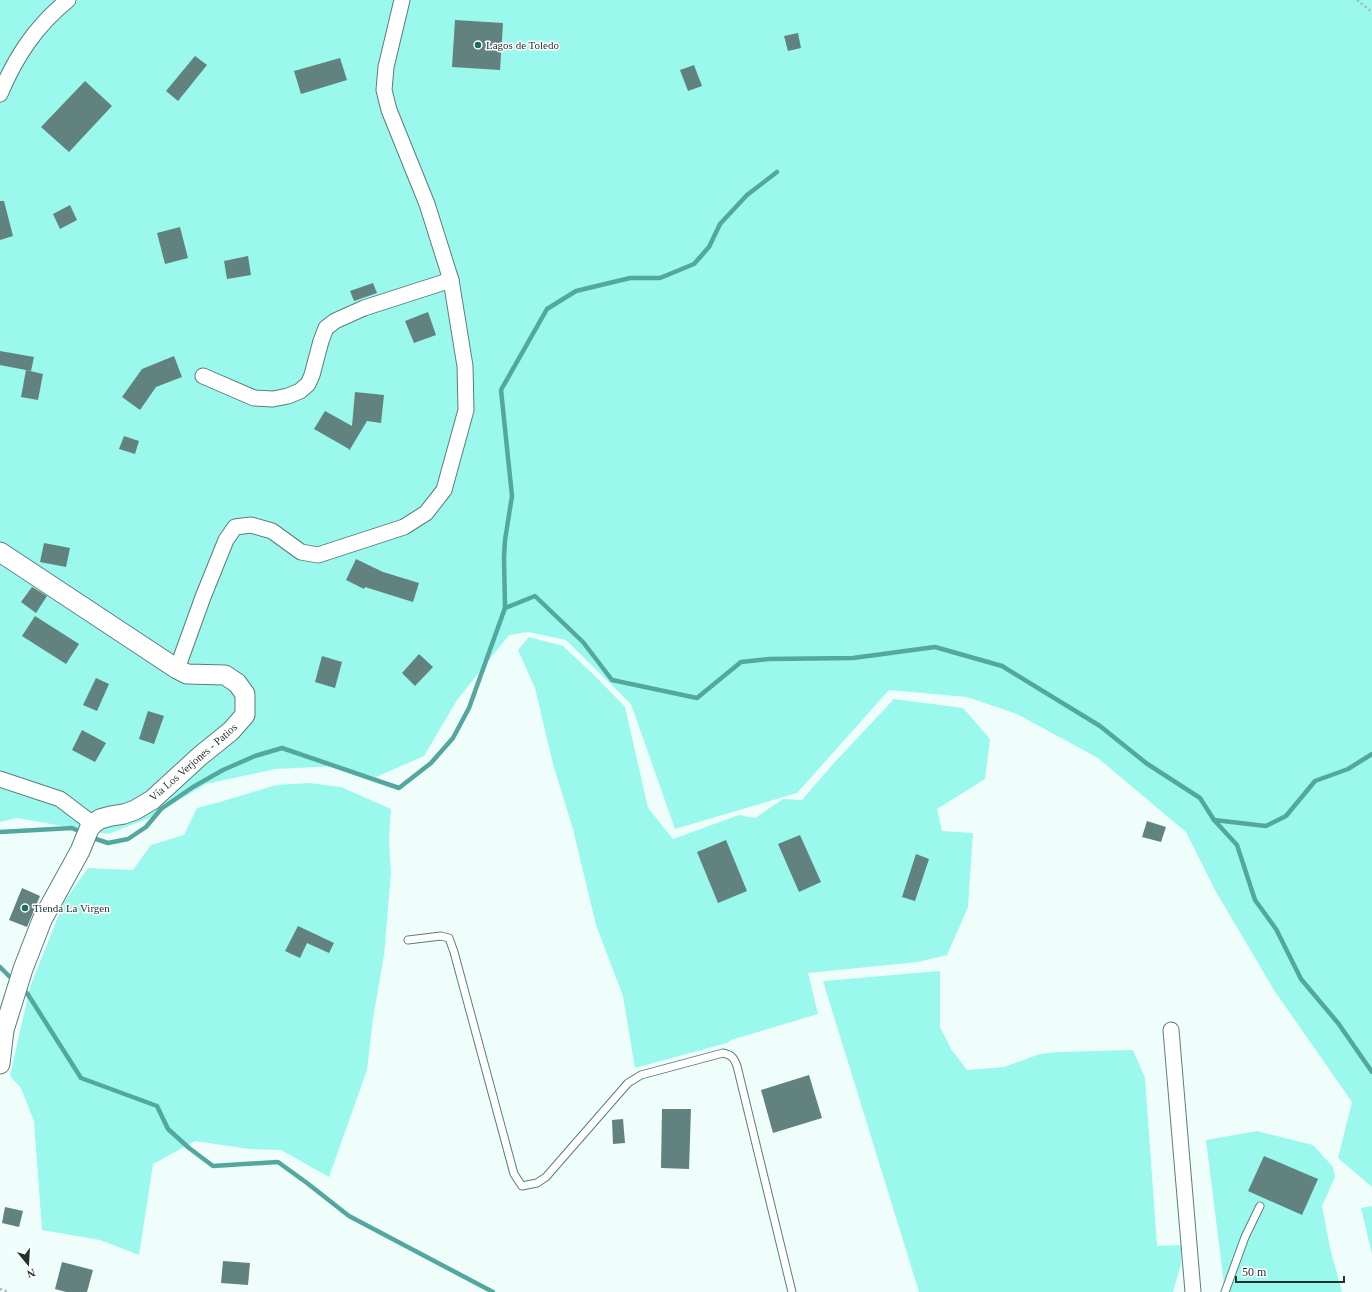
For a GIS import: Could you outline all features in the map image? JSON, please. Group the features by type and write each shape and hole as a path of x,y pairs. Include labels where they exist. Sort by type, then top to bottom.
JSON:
{"street":[{"path":"0,94 27,43 44,23 68,0"},
{"path":"177,669 203,597 226,540 236,527 251,525 272,531 301,552 318,555 404,527 426,513 444,490 466,410 465,366 451,280 427,204 389,110 384,90 386,67 402,0"},
{"path":"203,376 254,398 273,399 288,396 300,391 308,384 326,328 335,321 364,308 451,280"},
{"name":"Vía Los Verjones - Patios","path":"0,552 177,669 187,674 225,675 237,683 245,694 245,715 231,731 200,756 152,800 135,810 100,819 88,832"},
{"path":"0,779 60,799 88,832 42,920 23,969 4,1030 0,1064"},
{"path":"1171,1030 1192,1292"}],"lane":[{"path":"408,940 441,936 449,938 514,1174 522,1186 537,1183 546,1177 628,1083 634,1079 641,1075 723,1053 734,1058 739,1073 792,1292"},
{"path":"1224,1292 1245,1237 1260,1206"}],"path":[{"path":"1357,0 1372,12"},
{"path":"0,1289 9,1292"}],"shaded area":[{"path":"0,0 1372,0 1372,1187 1338,1158 1352,1102 1274,990 1215,890 1186,832 1098,758 1017,714 967,697 889,690 797,793 675,829 631,704 566,640 528,632 509,635 457,700 424,756 376,777 335,766 276,769 206,784 147,819 108,834 17,818 0,822"},
{"path":"529,637 563,646 625,707 648,808 673,839 739,815 755,818 783,799 802,800 834,763 894,699 963,708 990,739 985,779 937,809 942,831 973,833 968,907 947,955 918,962 808,973 818,1014 731,1040 727,1043 635,1068 623,996 596,925 573,829 553,764 535,688 518,650"},
{"path":"309,783 341,787 391,809 389,838 391,873 384,955 373,1018 367,1070 329,1177 281,1150 249,1149 195,1141 153,1164 139,1255 100,1240 42,1230 34,1121 21,1088 10,1076 30,987 64,902 88,868 133,870 151,845 184,835 197,808 276,785"},
{"path":"940,971 940,1027 951,1049 967,1070 1004,1067 1040,1054 1058,1052 1133,1050 1145,1078 1157,1246 1181,1245 1181,1264 1173,1292 919,1292 823,981"},
{"path":"1257,1131 1313,1145 1333,1167 1335,1177 1322,1206 1330,1248 1342,1292 1225,1292 1206,1140"},
{"path":"1372,1206 1372,1254 1361,1208"}],"building":[{"name":"Lagos de Toledo","path":"455,20 503,23 500,70 452,67"},
{"path":"798,33 801,48 788,51 784,36"},
{"path":"195,56 207,65 178,101 166,91"},
{"path":"340,58 347,80 301,94 294,71"},
{"path":"694,65 702,86 688,91 680,70"},
{"path":"85,81 112,106 69,152 41,127"},
{"path":"0,201 4,201 13,236 0,240"},
{"path":"70,205 77,220 60,229 53,214"},
{"path":"180,227 188,258 165,264 157,233"},
{"path":"248,256 251,275 227,279 224,261"},
{"path":"373,283 377,293 354,301 350,291"},
{"path":"428,312 436,335 414,343 405,321"},
{"path":"0,351 34,357 31,371 0,365"},
{"path":"174,356 182,377 156,387 140,410 122,397 142,369"},
{"path":"26,370 43,374 38,400 21,397"},
{"path":"355,392 384,395 381,423 367,421 349,451 349,449 314,429 325,411 352,426"},
{"path":"124,436 139,441 135,454 119,449"},
{"path":"44,543 70,548 66,567 40,562"},
{"path":"356,559 383,572 419,583 413,602 365,587 364,589 346,580"},
{"path":"32,587 47,596 36,613 21,602"},
{"path":"35,616 79,644 66,664 22,636"},
{"path":"419,654 433,667 415,686 402,673"},
{"path":"322,656 342,662 335,688 315,682"},
{"path":"96,678 109,684 97,711 83,705"},
{"path":"148,711 164,716 154,744 139,739"},
{"path":"82,730 106,743 95,762 72,750"},
{"path":"1147,821 1166,827 1161,842 1142,837"},
{"path":"800,835 821,882 799,892 778,844"},
{"path":"726,840 747,891 718,903 697,852"},
{"path":"916,854 929,859 915,901 902,897"},
{"name":"Tienda La Virgen","path":"22,888 40,896 27,927 9,920"},
{"path":"298,926 334,943 329,953 307,943 300,958 285,951"},
{"path":"809,1075 822,1118 773,1133 761,1090"},
{"path":"662,1109 691,1109 689,1169 661,1168"},
{"path":"623,1119 625,1143 613,1144 612,1120"},
{"path":"1264,1156 1318,1179 1302,1215 1248,1191"},
{"path":"5,1207 23,1211 19,1227 2,1223"},
{"path":"223,1261 250,1263 248,1285 221,1283"},
{"path":"62,1262 93,1270 87,1292 66,1292 55,1289"}],"waterway":[{"path":"90,837 108,843 128,839 146,827 161,809 193,787 223,770 255,756 282,748 399,788 431,763 453,738 469,708 505,608 505,540 512,496 501,390 547,309 576,291 630,278 660,278 694,264 709,247 720,224 747,195 777,172"},
{"path":"505,608 535,596 583,642 612,680 697,698 741,662 769,659 853,658 935,647 1002,666 1100,726 1146,763 1200,798 1214,820 1237,845 1255,900 1276,929 1301,979 1338,1023 1372,1072"},
{"path":"1214,820 1266,826 1286,816 1315,781 1348,769 1372,754"},
{"path":"0,832 72,828 83,833"},
{"path":"0,967 10,977"},
{"path":"27,993 81,1078 157,1106 168,1129 189,1148 213,1166 278,1162 349,1216 493,1292"}],"place":[{"name":"Lagos de Toledo","path":"478,45"},
{"name":"Tienda La Virgen","path":"25,908"}]}
